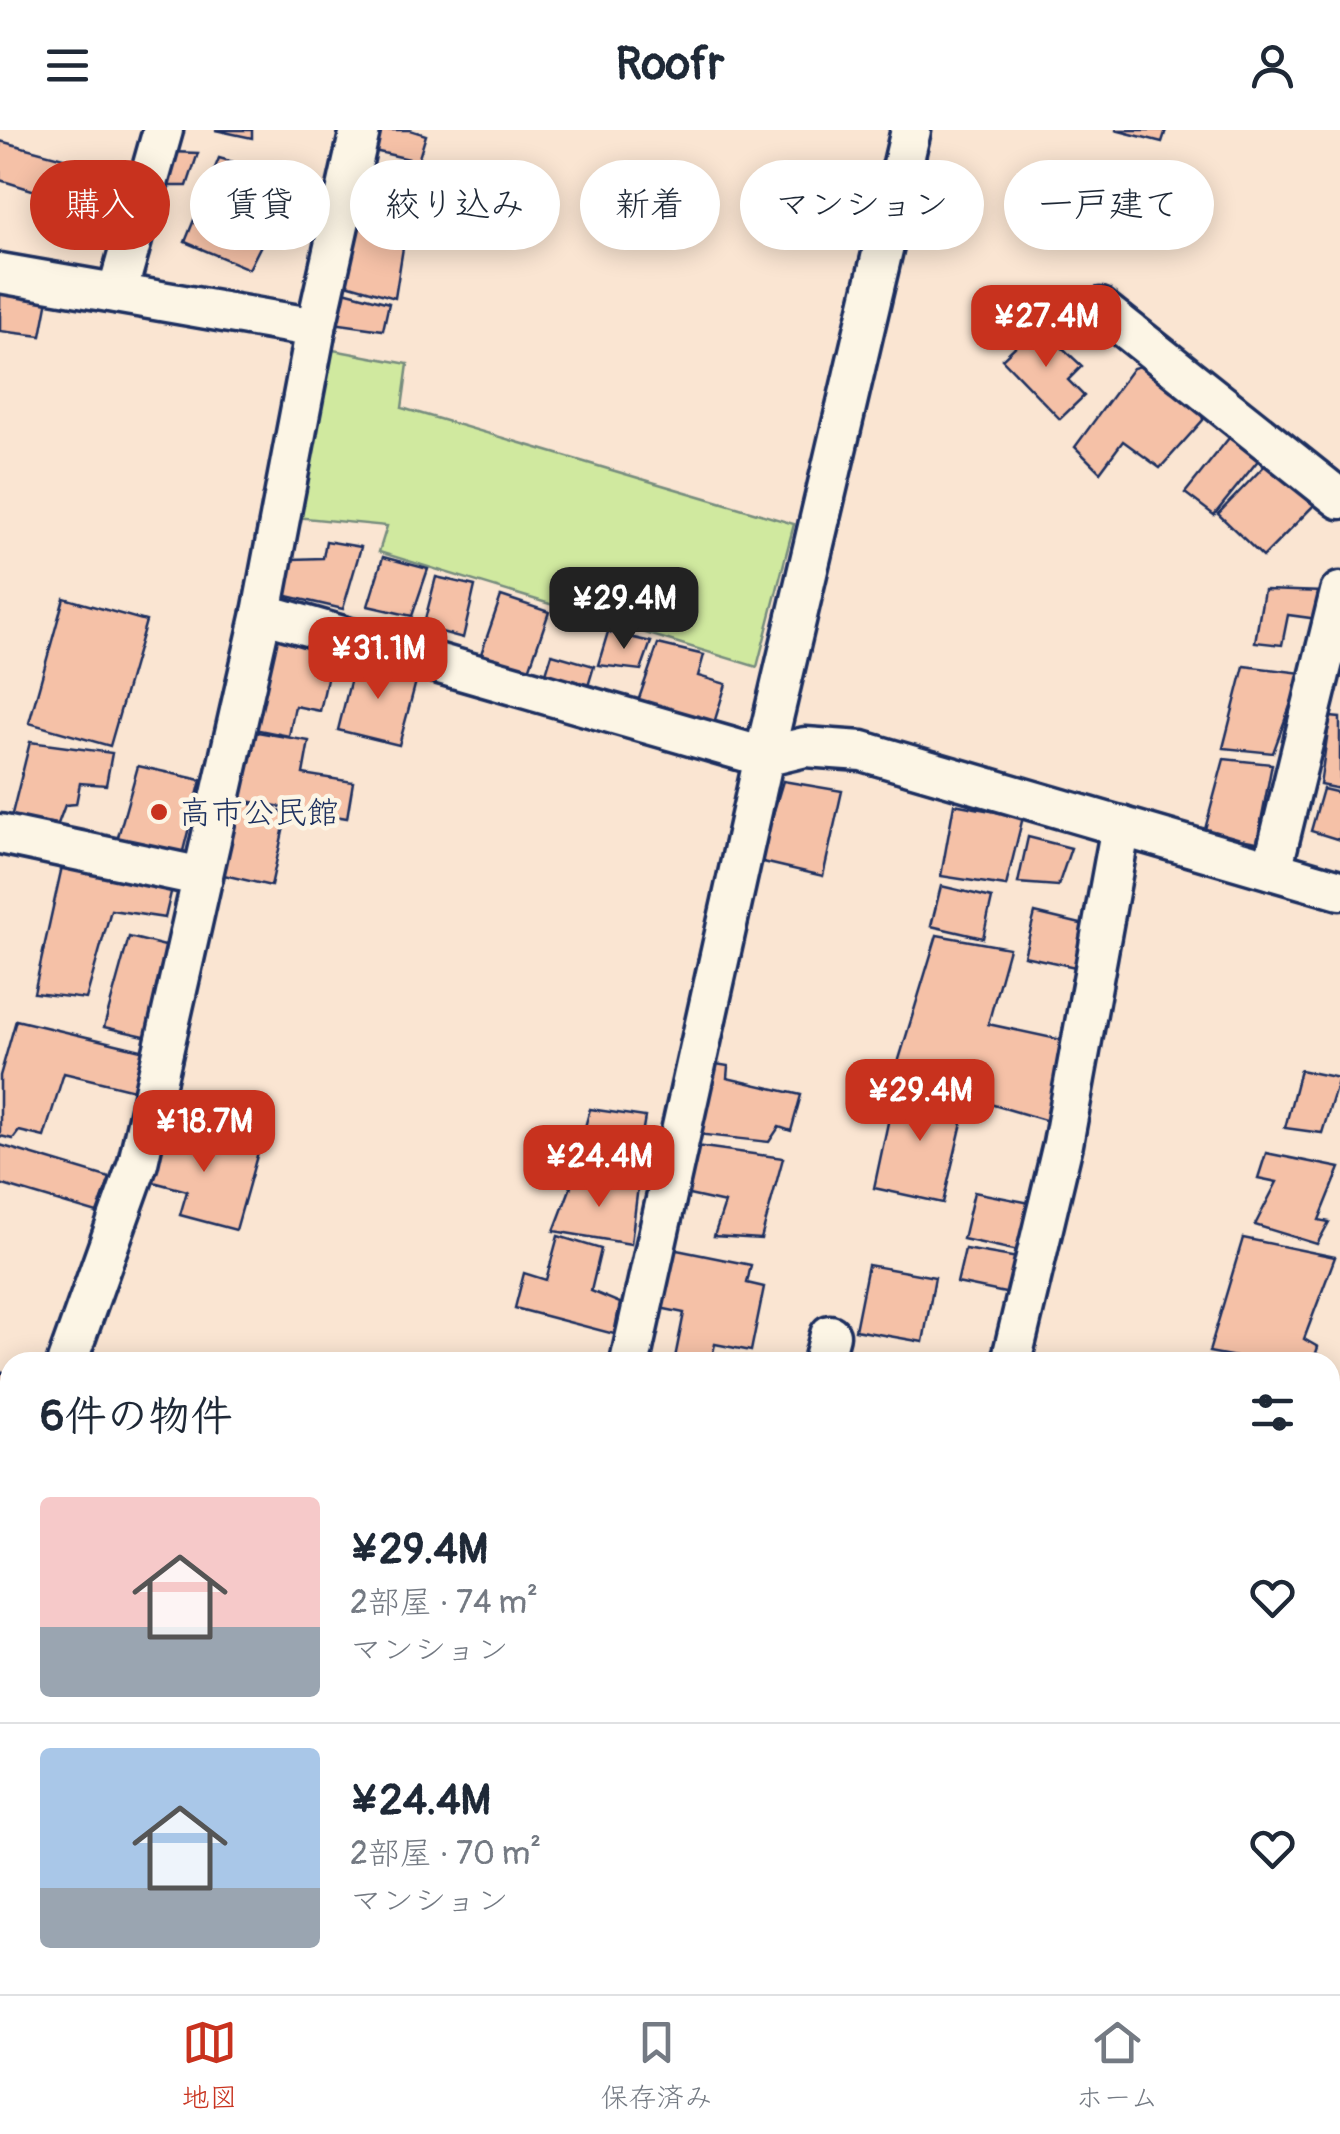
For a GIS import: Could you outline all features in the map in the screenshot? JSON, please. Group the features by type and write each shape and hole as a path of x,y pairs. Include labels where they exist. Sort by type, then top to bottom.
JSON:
{"street":[{"path":"117,293 163,130"},
{"path":"72,1352 138,1163 262,613 316,328 360,130"},
{"path":"632,1352 764,756 911,130"},
{"path":"0,273 316,328"},
{"path":"1100,308 1340,499"},
{"path":"1272,870 1340,592"},
{"path":"262,613 764,756 805,747 862,751 1340,890"},
{"path":"1013,1352 1063,1144 1121,826"},
{"path":"0,834 203,877"}],"green space":[{"path":"317,347 408,364 402,408 794,524 757,667 379,552 387,526 284,516"}],"building":[{"path":"215,130 252,130 252,138"},
{"path":"377,130 410,130 426,135 418,160 370,150"},
{"path":"1115,130 1166,130 1162,142"},
{"path":"0,141 71,160 30,160 30,189 0,180"},
{"path":"171,152 198,153 196,160 190,160 187,186 170,186"},
{"path":"350,243 350,250 403,250 395,298 343,283"},
{"path":"204,250 258,250 249,269"},
{"path":"0,286 49,294 41,336 0,331"},
{"path":"340,290 389,303 383,330 333,323"},
{"path":"1038,325 1082,366 1068,380 1084,396 1060,419 1002,359"},
{"path":"1148,364 1200,403 1203,420 1160,468 1123,441 1100,472 1075,447 1133,368"},
{"path":"1229,438 1260,458 1214,515 1185,493"},
{"path":"1271,459 1320,499 1263,557 1218,514"},
{"path":"326,541 361,547 343,609 283,595 292,559 323,558"},
{"path":"383,557 428,569 412,616 368,606"},
{"path":"436,577 475,586 463,638 423,627"},
{"path":"1264,590 1324,592 1318,619 1288,615 1282,645 1255,642"},
{"path":"501,596 549,612 529,670 481,654"},
{"path":"64,598 146,621 110,746 29,723"},
{"path":"608,632 651,642 641,670 598,665"},
{"path":"269,633 334,647 320,711 295,706 289,736 249,728"},
{"path":"658,644 704,655 698,676 726,684 714,723 637,704"},
{"path":"552,654 594,666 586,693 544,680"},
{"path":"356,658 418,674 399,745 338,730"},
{"path":"1244,666 1302,673 1273,753 1223,748"},
{"path":"1330,717 1340,718 1340,789 1320,785"},
{"path":"235,728 309,741 303,774 353,782 347,818 223,797"},
{"path":"30,742 112,753 106,785 80,783 76,804 65,805 58,824 11,818"},
{"path":"1224,759 1272,764 1257,842 1204,833"},
{"name":"高市公民館","path":"138,766 201,780 182,855 116,844"},
{"path":"783,781 842,791 823,876 759,861"},
{"path":"1323,789 1340,793 1340,840 1311,831"},
{"path":"228,798 287,813 271,886 211,872"},
{"path":"954,804 1023,817 1006,886 941,876"},
{"path":"1028,837 1071,848 1058,886 1018,883"},
{"path":"63,862 173,884 165,918 111,910 86,999 34,993"},
{"path":"941,886 992,898 983,938 931,926"},
{"path":"1035,913 1089,926 1080,968 1024,956"},
{"path":"937,935 1009,948 988,1024 1071,1042 1055,1123 894,1076"},
{"path":"129,937 169,947 149,1037 104,1027"},
{"path":"16,1020 145,1051 134,1090 64,1073 44,1137 19,1131 13,1139 0,1136 0,1076"},
{"path":"710,1063 728,1066 727,1078 801,1095 791,1131 779,1127 769,1142 696,1134"},
{"path":"1300,1070 1339,1078 1322,1133 1285,1128"},
{"path":"896,1085 967,1102 943,1203 874,1188"},
{"path":"590,1109 645,1117 634,1181 574,1167"},
{"path":"162,1125 258,1152 236,1230 180,1215 187,1191 146,1180"},
{"path":"0,1145 110,1178 97,1213 0,1184"},
{"path":"696,1146 783,1158 761,1239 714,1236 725,1203 680,1193"},
{"path":"1266,1153 1340,1168 1319,1220 1329,1222 1317,1244 1255,1225 1277,1182 1258,1178"},
{"path":"575,1176 638,1186 631,1244 554,1231"},
{"path":"974,1192 1035,1204 1023,1252 963,1239"},
{"path":"558,1236 601,1249 591,1291 620,1303 614,1334 515,1308 524,1273 546,1280"},
{"path":"1243,1238 1335,1257 1304,1339 1318,1347 1316,1352 1209,1352"},
{"path":"667,1248 751,1265 747,1283 764,1287 751,1351 715,1344 713,1352 676,1352 684,1313 655,1307"},
{"path":"965,1249 1018,1258 1010,1294 957,1283"},
{"path":"868,1265 935,1277 923,1342 855,1330"}],"place":[{"name":"高市公民館","path":"159,812"}]}
